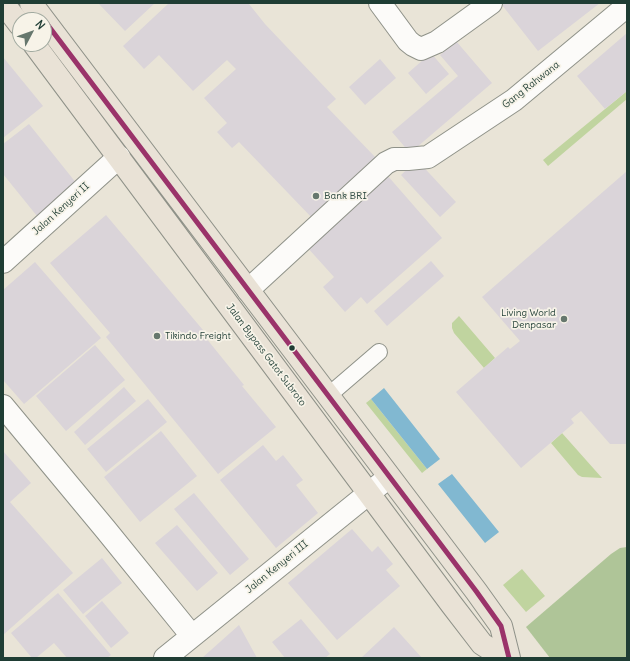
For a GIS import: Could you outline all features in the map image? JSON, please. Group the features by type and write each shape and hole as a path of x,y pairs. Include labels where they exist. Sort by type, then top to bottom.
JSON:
{"highway":[{"path":"3,3 12,15"},
{"path":"32,3 423,520 501,626 509,658"},
{"name":"Jalan Bypass Gatot Subroto","path":"40,52 482,644 504,658"}],"street":[{"path":"380,3 408,41 413,46 421,49 437,42 491,3"},
{"name":"Gang Rahwana","path":"248,290 386,163 394,159 428,157 514,100 627,6"},
{"name":"Jalan Kenyeri II","path":"3,262 119,156"},
{"path":"3,406 192,636"},
{"name":"Jalan Kenyeri III","path":"165,658 389,477"}],"lane":[{"path":"328,395 379,352"}],"green space":[{"path":"627,91 627,99 548,166 543,160"},
{"path":"459,316 495,358 484,368 454,333 452,323"},
{"path":"371,399 427,469 422,473 366,403"},
{"path":"562,433 602,478 582,477 578,475 551,443"},
{"path":"627,547 627,658 550,658 526,627 611,554 620,548"},
{"path":"522,569 545,596 526,612 503,585"}],"water":[{"path":"384,388 440,459 427,469 371,399"},
{"path":"452,474 499,532 485,543 438,484"}],"building":[{"path":"98,3 155,3 125,31"},
{"path":"169,3 251,3 249,4 265,24 336,99 327,107 377,159 314,220 239,142 232,148 217,132 227,123 204,98 236,69 227,60 193,91 159,55 144,69 123,46"},
{"path":"504,3 600,3 538,51 502,5"},
{"path":"627,33 627,91 605,109 577,76"},
{"path":"456,41 492,83 410,153 392,132 458,76 440,55"},
{"path":"431,53 449,74 426,94 408,73"},
{"path":"3,57 43,106 3,138"},
{"path":"380,59 396,78 365,105 349,87"},
{"path":"29,124 77,184 37,216 3,174 3,144"},
{"path":"417,160 456,202 440,217 401,175"},
{"name":"Living World Denpasar","path":"627,171 627,444 610,444 581,411 571,419 574,423 521,468 456,392 508,347 510,349 520,341 482,297"},
{"path":"387,175 442,238 367,304 361,297 345,312 323,287 334,277 306,246"},
{"path":"106,215 208,336 206,338 244,385 242,386 276,427 218,474 106,337 110,333 50,263"},
{"path":"431,261 444,276 387,326 374,311"},
{"path":"35,262 101,338 24,404 3,380 3,290"},
{"path":"95,345 125,380 66,431 36,396"},
{"path":"124,387 136,401 85,445 74,432"},
{"path":"148,399 167,422 106,472 87,449"},
{"path":"161,431 197,476 140,522 104,477"},
{"path":"263,445 276,461 283,455 303,480 296,485 318,513 276,548 220,480"},
{"path":"3,451 31,483 10,502 73,573 3,635"},
{"path":"194,493 249,559 230,575 174,509"},
{"path":"177,525 218,573 197,591 155,543"},
{"path":"352,529 372,552 378,546 393,564 386,570 400,586 337,640 288,583"},
{"path":"102,558 122,583 83,614 63,590"},
{"path":"58,593 111,655 107,658 67,658 54,643 36,658 32,658 11,633"},
{"path":"102,601 129,633 111,648 85,616"},
{"path":"301,619 330,654 325,658 285,658 272,642"},
{"path":"239,625 257,658 202,658"},
{"path":"394,627 422,658 361,658"}],"transit line":[{"path":"52,31 476,591 501,626 509,658"}],"place":[{"name":"Bank BRI","path":"316,196"},
{"name":"Living World Denpasar","path":"564,319"},
{"name":"Tikindo Freight","path":"157,336"}]}
